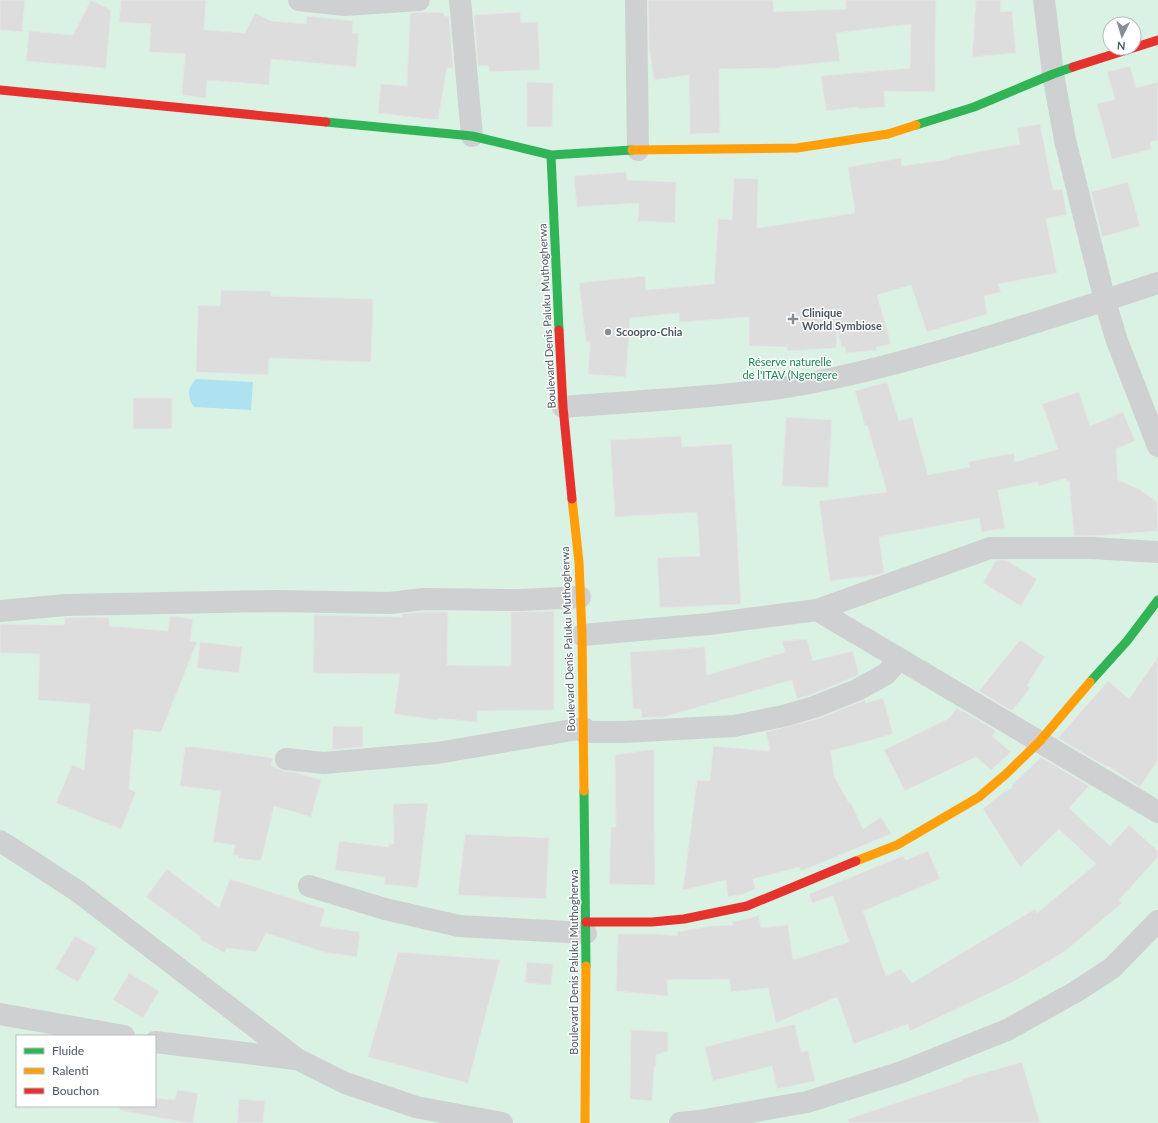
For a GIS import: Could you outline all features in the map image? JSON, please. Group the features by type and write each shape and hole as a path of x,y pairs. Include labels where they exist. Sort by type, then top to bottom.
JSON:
{"street":[{"path":"299,0 345,5 419,0"},
{"path":"460,0 472,136"},
{"path":"636,0 638,150"},
{"path":"1044,0 1053,74 1065,140 1104,301 1117,340 1158,446"},
{"path":"0,90 472,136 551,155 638,150 797,148 888,134 974,107 1053,74 1158,40"},
{"name":"Boulevard Denis Paluku Muthogherwa","path":"551,155 563,407 579,562 582,635 586,927 585,1123"},
{"path":"563,407 787,387 904,361 1007,332 1158,283"},
{"path":"582,635 709,624 817,610 990,548 1092,548 1158,552"},
{"path":"0,611 74,604 274,601 390,603 423,599 520,600 580,597"},
{"path":"309,886 385,909 460,926 586,927 684,919 747,906 897,845 978,796 1006,774 1039,742 1127,641 1158,600"},
{"path":"817,610 1158,812"},
{"path":"286,759 324,763 437,753 584,730 622,732 734,726 783,716 814,707 857,690 886,674 899,659"},
{"path":"0,841 76,890 297,1059 345,1083 416,1106 502,1123"},
{"path":"680,1123 700,1121 807,1102 902,1072 1007,1030 1077,991 1112,968 1158,921"},
{"path":"0,1014 118,1035"},
{"path":"156,1042 297,1059"}],"green space":[{"name":"Réserve naturelle de l'ITAV (Ngengere","path":"0,0 1158,0 1158,1123 0,1123"}],"water":[{"path":"196,379 253,382 251,410 194,407 190,400 189,393 193,382"}],"building":[{"path":"0,0 25,0 22,32 0,30"},
{"path":"91,0 111,10 106,68 26,61 29,31 73,35"},
{"path":"121,0 206,0 204,30 245,33 255,13 271,21 306,24 307,16 353,21 352,33 359,33 356,67 271,59 269,85 207,80 206,98 182,95 185,54 149,52 151,24 119,22"},
{"path":"648,0 773,0 774,12 846,9 845,0 936,0 935,92 884,91 885,107 858,109 858,107 826,111 821,76 910,68 911,24 836,33 840,61 780,67 781,68 719,69 720,133 690,134 689,75 654,80 649,46"},
{"path":"976,0 1001,0 1000,12 1012,11 1016,53 972,57"},
{"path":"520,12 521,23 538,22 540,70 489,72 489,66 478,66 474,15"},
{"path":"410,13 444,13 444,16 449,16 453,68 447,68 438,120 378,113 381,84 407,86"},
{"path":"1130,66 1136,88 1158,82 1158,140 1150,142 1152,149 1112,159 1097,104 1115,99 1107,72"},
{"path":"527,82 553,83 552,127 527,127"},
{"path":"1040,124 1053,190 1062,189 1067,215 1046,218 1057,273 998,284 1001,292 984,296 987,314 927,332 911,285 877,295 891,344 876,347 877,350 846,353 845,347 842,347 837,330 836,348 787,351 787,347 749,346 749,317 680,322 679,313 630,318 626,377 588,374 590,342 586,342 579,283 645,276 646,290 714,284 718,219 732,220 734,178 758,179 757,228 855,213 848,167 901,158 902,166 950,159 950,157 1020,144 1017,128"},
{"path":"626,172 627,180 676,182 675,223 638,221 639,203 577,207 574,176"},
{"path":"1128,182 1140,226 1102,237 1091,192"},
{"path":"221,290 271,291 271,296 373,299 371,362 269,358 268,375 196,372 198,305 220,306"},
{"path":"887,382 899,421 912,417 928,475 970,467 968,462 1014,453 1015,462 1058,449 1042,404 1079,392 1090,426 1123,412 1135,441 1116,449 1118,480 1139,489 1157,502 1158,531 1074,536 1069,481 1066,481 1066,478 1039,486 1038,482 998,490 1005,528 982,532 979,518 879,537 884,573 830,581 819,501 887,492 855,391"},
{"path":"133,398 172,398 172,429 133,429"},
{"path":"786,417 832,420 828,488 782,486"},
{"path":"681,436 682,447 732,444 741,604 660,608 657,558 700,556 697,512 615,517 610,440"},
{"path":"996,560 1006,560 1037,579 1021,606 983,583"},
{"path":"554,611 554,710 477,711 477,722 438,718 438,720 394,714 400,674 313,673 314,615 402,617 402,614 448,612 447,665 511,666 511,612"},
{"path":"170,616 193,619 190,641 197,642 161,732 134,729 129,789 136,792 121,829 56,803 72,765 84,770 90,704 38,700 40,654 0,653 0,624 64,625 65,618 91,617 109,618 109,626 168,631"},
{"path":"807,639 813,661 853,651 859,675 797,699 792,680 664,717 642,718 641,709 633,709 630,652 705,647 707,675 785,652 782,641"},
{"path":"1020,640 1045,657 1027,685 1030,688 1012,711 979,691"},
{"path":"200,642 242,647 239,673 197,668"},
{"path":"1158,657 1158,760 1140,787 1108,766 1107,767 1058,738 1108,681 1129,699"},
{"path":"883,698 893,734 831,751 834,776 849,803 851,803 863,829 881,817 891,834 801,871 799,867 753,879 755,889 743,894 728,897 726,880 683,890 697,780 710,781 713,746 770,751 766,732 817,719 865,700 866,703"},
{"path":"957,708 996,731 992,736 1011,752 991,770 976,757 905,791 884,750 948,719"},
{"path":"333,726 363,727 363,747 332,750"},
{"path":"185,747 195,747 273,758 271,766 284,771 294,772 321,780 311,817 274,806 261,861 238,858 239,856 233,855 235,845 213,842 221,791 180,786"},
{"path":"654,749 655,885 609,884 611,827 616,827 615,755"},
{"path":"1041,757 1089,786 1069,808 1110,846 1129,825 1158,851 1158,857 1119,900 1122,903 1064,952 1013,982 910,1031 908,1024 854,1044 837,997 776,1023 768,988 731,992 729,979 667,980 668,996 616,991 618,934 655,934 678,936 677,932 710,926 733,925 732,922 759,915 761,928 788,925 793,960 849,942 833,896 812,903 809,894 903,856 906,860 928,851 940,879 863,911 886,976 901,969 912,983 1035,909 1037,913 1096,864 1059,829 1020,867 983,809 1001,794 1013,787 1011,786"},
{"path":"428,803 418,888 384,884 385,877 335,870 339,841 388,847 389,844 394,844 393,804"},
{"path":"465,834 549,838 546,899 458,895"},
{"path":"167,869 219,908 230,879 325,909 320,926 360,932 357,957 323,952 266,933 256,952 226,948 225,953 199,939 201,937 146,897"},
{"path":"75,936 97,948 78,982 55,969"},
{"path":"398,952 500,960 468,1083 368,1057"},
{"path":"527,962 553,964 551,985 525,983"},
{"path":"129,973 159,991 143,1018 113,1000"},
{"path":"795,1024 801,1052 808,1051 815,1081 777,1089 772,1066 713,1081 705,1047"},
{"path":"631,1030 668,1032 668,1051 656,1055 652,1101 630,1099"},
{"path":"1022,1062 1040,1123 849,1123 848,1119 963,1081 962,1079"},
{"path":"177,1090 198,1093 193,1123 119,1110 120,1107 156,1107 156,1098 175,1100"},
{"path":"239,1099 265,1101 263,1123 237,1123"}],"traffic: fast":[{"path":"916,125 974,107 1073,67"},
{"path":"326,122 472,136 551,155 632,150"},
{"path":"551,155 559,330"},
{"path":"1090,682 1127,641 1158,600"},
{"path":"584,791 586,966"}],"traffic: slow":[{"path":"632,150 797,148 888,134 916,125"},
{"path":"572,499 579,562 582,635 584,791"},
{"path":"856,861 897,845 979,797 1006,774 1039,742 1090,682"},
{"path":"585,1123 586,966"}],"traffic: jam":[{"path":"1073,67 1158,40"},
{"path":"0,90 326,122"},
{"path":"559,330 563,407 572,499"},
{"path":"586,922 652,922 684,919 747,906 856,861"}],"place":[{"name":"Clinique World Symbiose","path":"793,319"},
{"name":"Scoopro-Chia","path":"608,332"}]}
